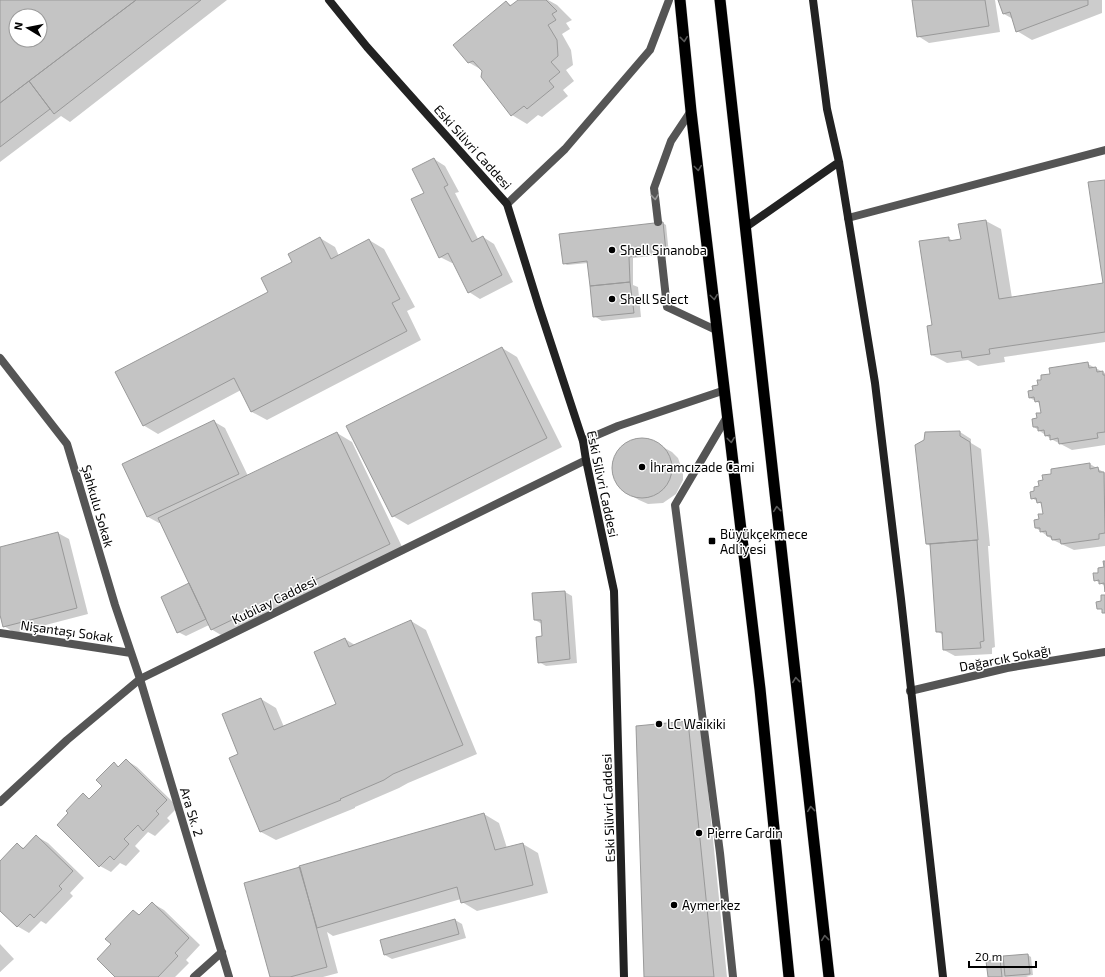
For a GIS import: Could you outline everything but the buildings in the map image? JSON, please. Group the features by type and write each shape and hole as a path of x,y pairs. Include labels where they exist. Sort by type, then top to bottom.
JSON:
{"highway":[{"path":"680,0 691,111 760,689 789,977"},
{"path":"720,0 829,977"}],"main road":[{"name":"Eski Silivri Caddesi","path":"329,0 366,47 508,204 539,307 583,441 614,590 624,977"},
{"path":"813,0 827,109 839,162 875,383 901,599 910,691 943,977"},
{"path":"746,227 839,162"}],"street":[{"path":"508,204 565,149 650,50 669,0"},
{"path":"658,222 654,188 672,141 691,111"},
{"path":"848,218 1105,150"},
{"path":"661,253 667,307 718,330"},
{"name":"Şahkulu Sokak","path":"0,358 67,444 115,605 140,679"},
{"path":"583,441 618,426 725,390"},
{"path":"728,415 675,504 720,853 733,977"},
{"name":"Kubilay Caddesi","path":"0,802 67,740 140,679 586,460"},
{"name":"Nişantaşı Sokak","path":"0,634 131,653"},
{"name":"Dağarcık Sokağı","path":"910,691 1007,668 1105,652"},
{"name":"Ara Sk. 2","path":"140,679 230,977"},
{"path":"194,977 222,952"}],"place":[{"name":"Shell Sinanoba","path":"612,250"},
{"name":"Shell Select","path":"612,299"},
{"name":"İhramcızade Cami","path":"642,467"},
{"name":"Büyükçekmece Adliyesi","path":"712,541"},
{"name":"LC Waikiki","path":"659,724"},
{"name":"Pierre Cardin","path":"699,833"},
{"name":"Aymerkez","path":"674,905"}]}
